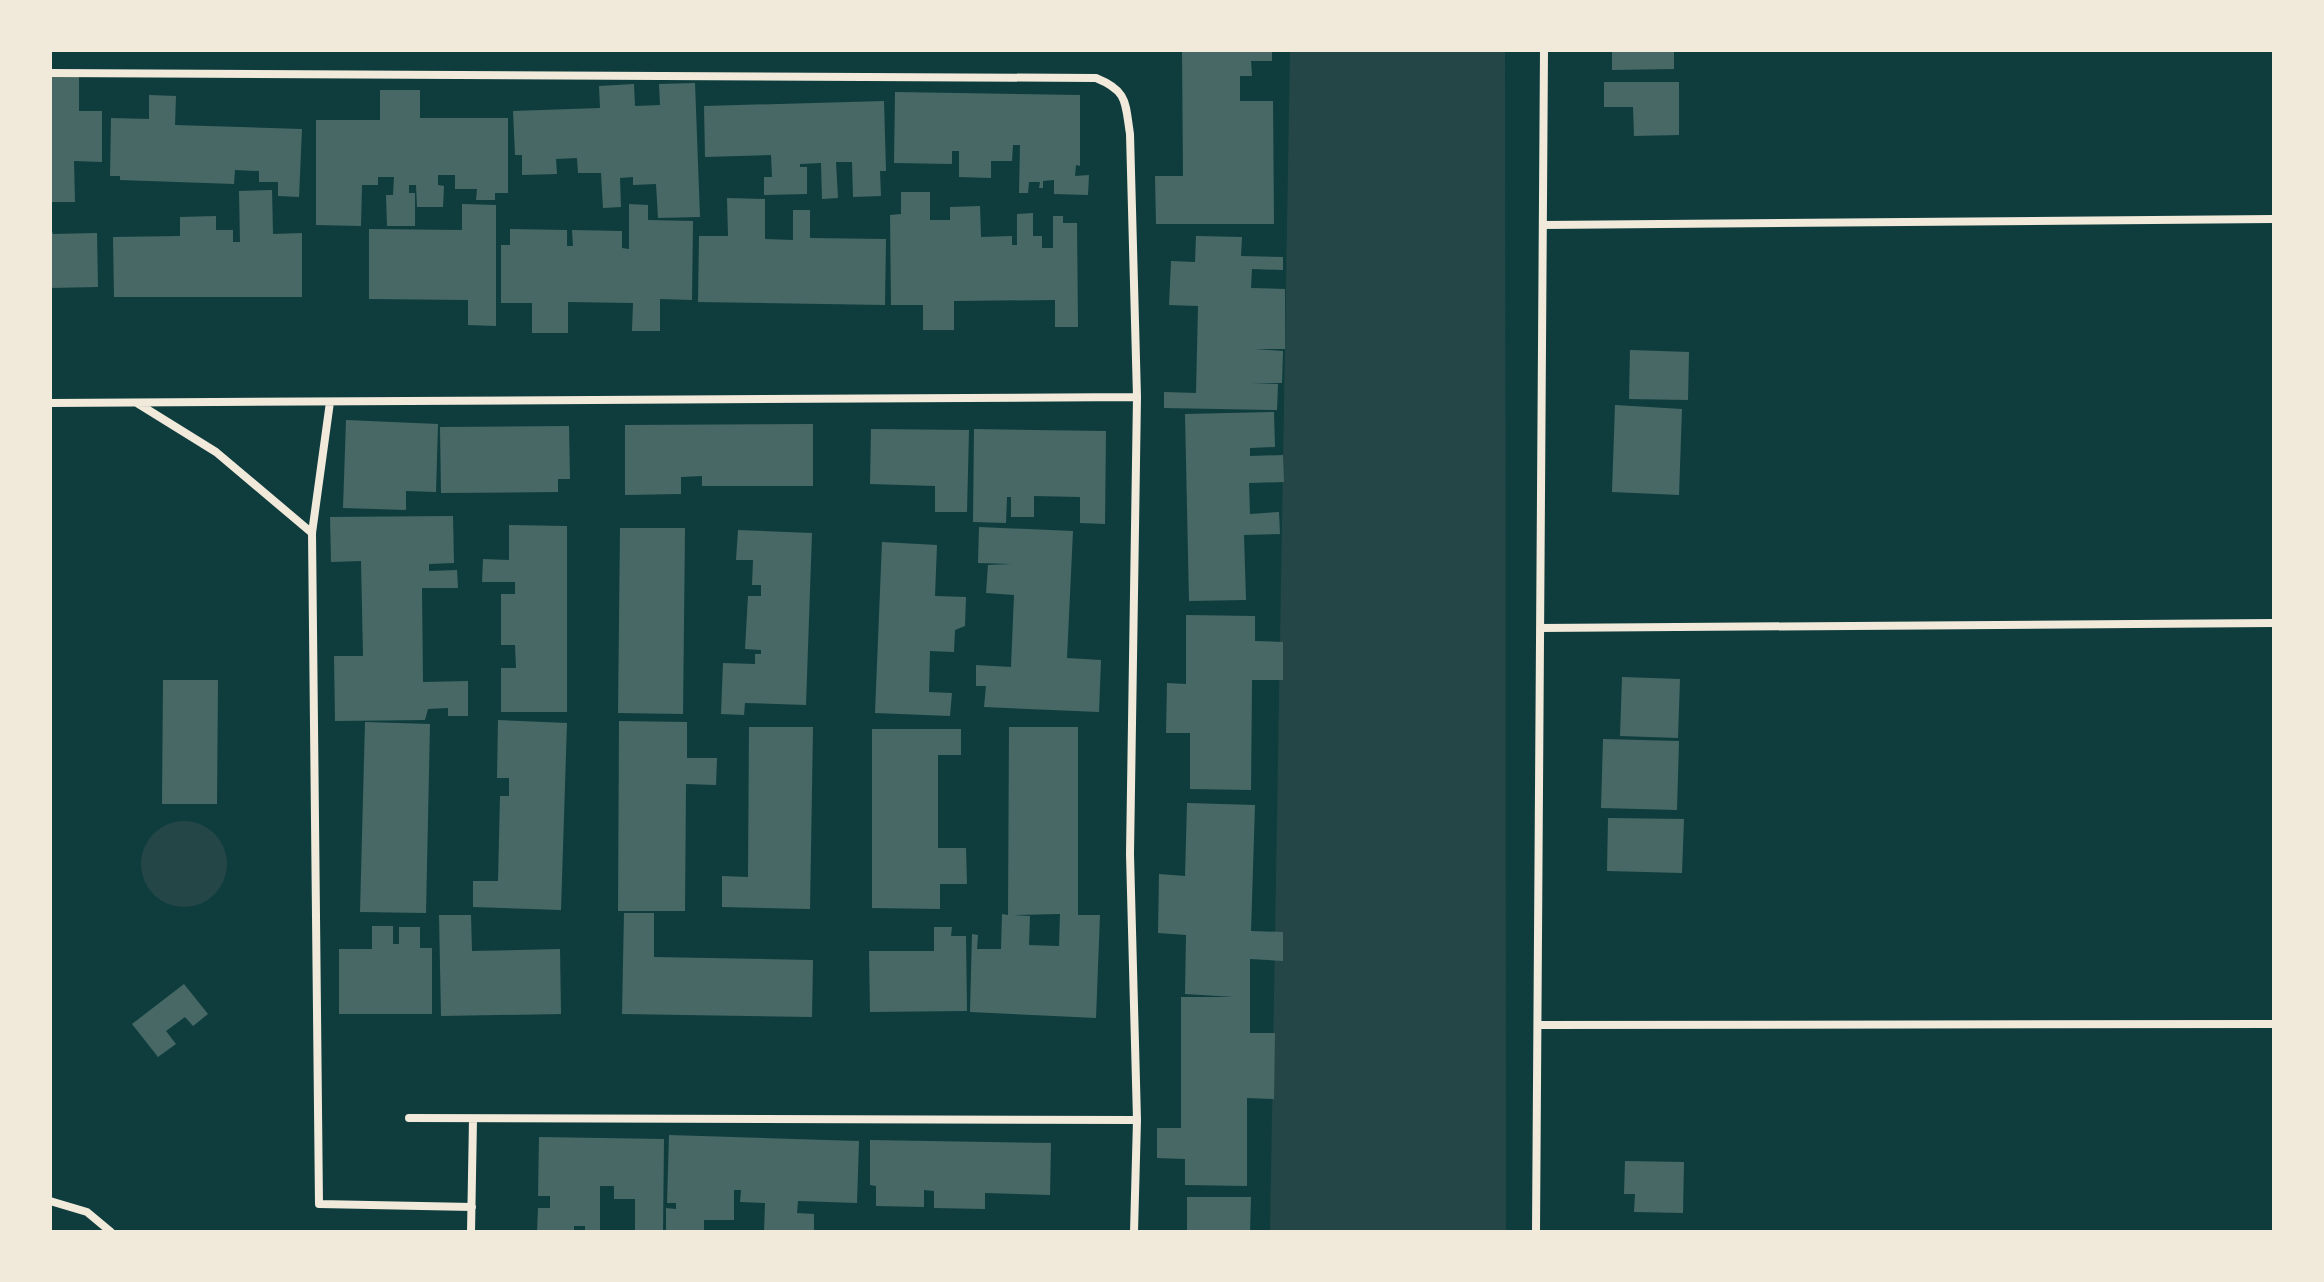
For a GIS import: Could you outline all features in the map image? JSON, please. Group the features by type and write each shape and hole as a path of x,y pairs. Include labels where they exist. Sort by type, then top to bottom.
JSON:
{"street":[{"path":"1536,1232 1544,50"},
{"path":"50,73 1096,78 1114,85 1124,97 1130,134 1137,397 1130,854 1137,1120 1134,1232"},
{"path":"1543,225 2274,219"},
{"path":"50,403 1137,397"},
{"path":"135,402 216,452 312,533"},
{"path":"330,402 312,533 319,1204 472,1207"},
{"path":"1540,628 2274,623"},
{"path":"1538,1025 2274,1024"},
{"path":"409,1118 1137,1120"},
{"path":"471,1232 473,1119"},
{"path":"50,1201 87,1212 111,1232"}],"shaded area":[{"path":"1290,50 1505,50 1506,1232 1270,1232"},
{"path":"184,821 201,824 215,833 224,847 227,864 224,881 215,895 201,904 184,907 167,904 153,895 144,881 141,864 144,847 153,833 167,824"}],"building":[{"path":"1182,50 1272,50 1272,61 1251,61 1252,76 1240,76 1240,101 1273,101 1274,224 1156,224 1155,176 1183,176"},
{"path":"1612,50 1674,50 1674,69 1612,70"},
{"path":"50,77 79,77 79,111 102,111 102,162 74,161 75,202 50,202"},
{"path":"1604,82 1679,82 1679,135 1634,136 1633,107 1604,107"},
{"path":"695,83 700,217 658,218 656,184 633,185 633,177 620,178 621,207 603,208 601,173 578,173 577,158 556,159 557,174 522,175 522,155 515,155 513,111 600,108 599,86 634,84 635,106 660,105 659,84"},
{"path":"380,90 420,90 420,118 508,118 508,193 495,193 495,200 476,200 477,189 455,189 455,175 438,175 438,185 444,186 443,207 417,207 416,185 409,185 409,193 415,193 415,226 387,226 386,195 393,195 394,177 378,177 378,185 362,185 361,226 316,225 316,120 380,120"},
{"path":"895,92 1080,95 1080,166 1076,165 1075,176 1089,175 1088,195 1054,194 1054,180 1043,181 1043,188 1039,188 1040,182 1029,182 1028,193 1019,193 1020,145 1013,145 1012,161 991,161 991,178 959,177 959,151 952,151 952,164 894,163"},
{"path":"149,95 176,96 175,125 302,129 299,197 278,196 278,182 259,182 259,171 235,170 234,184 120,180 120,176 110,176 111,118 149,119"},
{"path":"884,101 886,171 880,171 881,196 853,197 852,162 836,162 838,198 822,199 821,163 800,164 800,167 807,167 807,194 764,195 764,177 772,177 771,155 705,157 704,106"},
{"path":"272,190 273,234 302,233 302,297 114,297 113,237 180,236 180,217 216,216 216,230 233,230 233,242 240,242 239,191"},
{"path":"901,192 930,192 930,220 950,220 950,207 980,206 981,237 1012,236 1012,245 1017,245 1017,214 1033,213 1033,236 1042,236 1042,248 1053,248 1053,216 1063,216 1063,223 1077,223 1078,327 1055,327 1055,300 954,301 954,330 923,330 923,305 891,305 890,215 901,214"},
{"path":"727,198 765,199 765,239 793,240 793,210 810,210 810,238 886,239 885,305 698,302 699,236 728,236"},
{"path":"462,204 496,205 496,326 468,325 468,300 369,299 369,229 462,230"},
{"path":"629,204 648,205 648,220 693,221 692,300 660,299 660,331 632,331 633,303 568,302 568,333 532,333 532,303 501,303 501,245 510,245 510,229 567,230 567,246 573,246 572,230 622,231 622,248 629,249"},
{"path":"50,225 53,234 97,233 98,287 50,288"},
{"path":"1196,236 1242,237 1241,256 1283,257 1283,270 1252,269 1251,288 1285,289 1285,349 1255,349 1283,351 1282,383 1252,383 1278,384 1277,410 1164,408 1164,392 1196,393 1198,306 1169,305 1171,261 1195,262"},
{"path":"1630,350 1689,352 1688,400 1629,399"},
{"path":"1615,405 1682,409 1679,495 1612,492"},
{"path":"1274,412 1275,447 1250,448 1250,456 1283,455 1284,482 1249,483 1250,514 1279,512 1280,534 1244,535 1246,600 1189,601 1185,414"},
{"path":"346,420 438,424 436,492 406,491 406,510 343,508"},
{"path":"813,424 813,486 702,486 702,476 681,477 681,494 625,495 625,425"},
{"path":"569,426 570,479 558,479 558,492 441,493 440,427"},
{"path":"871,429 969,430 967,512 935,512 935,486 870,484"},
{"path":"974,429 1106,431 1105,524 1080,523 1080,497 1034,496 1034,517 1011,517 1011,497 1007,497 1006,523 973,522"},
{"path":"453,516 454,563 429,564 429,571 457,570 458,588 422,588 423,682 468,681 468,716 448,716 448,708 428,709 425,720 335,721 334,656 363,656 361,561 331,562 330,517"},
{"path":"509,525 567,526 567,712 501,712 501,668 516,668 515,645 501,645 501,594 515,594 515,582 482,582 483,559 509,560"},
{"path":"979,527 1073,531 1067,658 1101,660 1099,712 984,707 986,686 976,686 976,665 1011,667 1014,595 986,593 988,565 1011,564 978,563"},
{"path":"620,528 685,528 683,714 618,713"},
{"path":"738,530 812,533 806,705 745,703 744,715 721,714 723,663 755,664 755,654 761,654 761,650 745,649 748,596 761,596 761,585 752,585 753,560 736,560"},
{"path":"882,542 937,545 935,596 966,597 965,626 955,630 954,652 930,651 929,692 952,693 950,716 875,713"},
{"path":"1186,615 1255,616 1255,641 1283,642 1283,680 1252,680 1251,790 1190,789 1190,733 1166,733 1167,683 1186,684"},
{"path":"1622,677 1680,679 1678,738 1620,736"},
{"path":"163,680 218,680 217,804 162,804"},
{"path":"498,720 567,723 561,910 473,907 473,881 498,881 500,796 509,796 509,778 497,778"},
{"path":"619,721 687,722 687,758 717,758 716,785 686,784 685,911 618,911"},
{"path":"365,722 430,724 426,913 360,912"},
{"path":"749,727 813,727 810,909 722,907 722,876 748,877"},
{"path":"1009,727 1078,727 1078,915 1100,915 1096,1018 970,1012 972,934 978,935 977,949 1001,949 1002,914 1008,915","holes":["1060,914 1059,946 1029,945 1030,916 1013,915"]},
{"path":"872,729 961,729 961,755 938,755 938,848 966,848 967,884 940,884 940,909 872,908"},
{"path":"1603,739 1679,741 1677,810 1601,808"},
{"path":"1187,803 1255,805 1251,931 1283,932 1283,961 1250,959 1250,1033 1275,1033 1274,1099 1247,1098 1247,1186 1185,1185 1185,1159 1157,1158 1157,1128 1181,1128 1181,997 1234,997 1185,994 1186,935 1158,933 1159,874 1185,876"},
{"path":"1608,818 1684,819 1682,873 1607,871"},
{"path":"624,913 654,913 654,957 813,960 812,1017 622,1014"},
{"path":"439,915 471,915 472,951 560,949 561,1014 441,1016"},
{"path":"372,926 393,926 393,944 399,944 399,927 420,927 420,948 432,948 432,1014 339,1014 339,949 372,949"},
{"path":"934,927 952,927 951,936 966,936 967,1011 870,1012 869,951 934,951"},
{"path":"184,984 208,1014 193,1026 185,1017 166,1031 176,1044 158,1057 132,1024"},
{"path":"669,1135 859,1141 857,1203 798,1201 797,1213 814,1214 814,1232 764,1232 765,1203 740,1202 741,1190 734,1190 734,1220 704,1220 704,1232 666,1232 666,1208 676,1209 676,1203 667,1203"},
{"path":"539,1137 664,1139 663,1232 635,1231 635,1199 614,1199 614,1186 600,1186 600,1232 585,1232 585,1226 574,1226 574,1232 537,1232 538,1208 550,1208 550,1196 538,1196"},
{"path":"870,1140 1051,1143 1050,1195 985,1193 985,1209 934,1208 934,1191 924,1190 924,1207 876,1206 876,1186 870,1185"},
{"path":"1625,1161 1684,1162 1683,1213 1634,1212 1635,1194 1624,1194"},
{"path":"1187,1197 1251,1197 1250,1232 1187,1232"}]}
